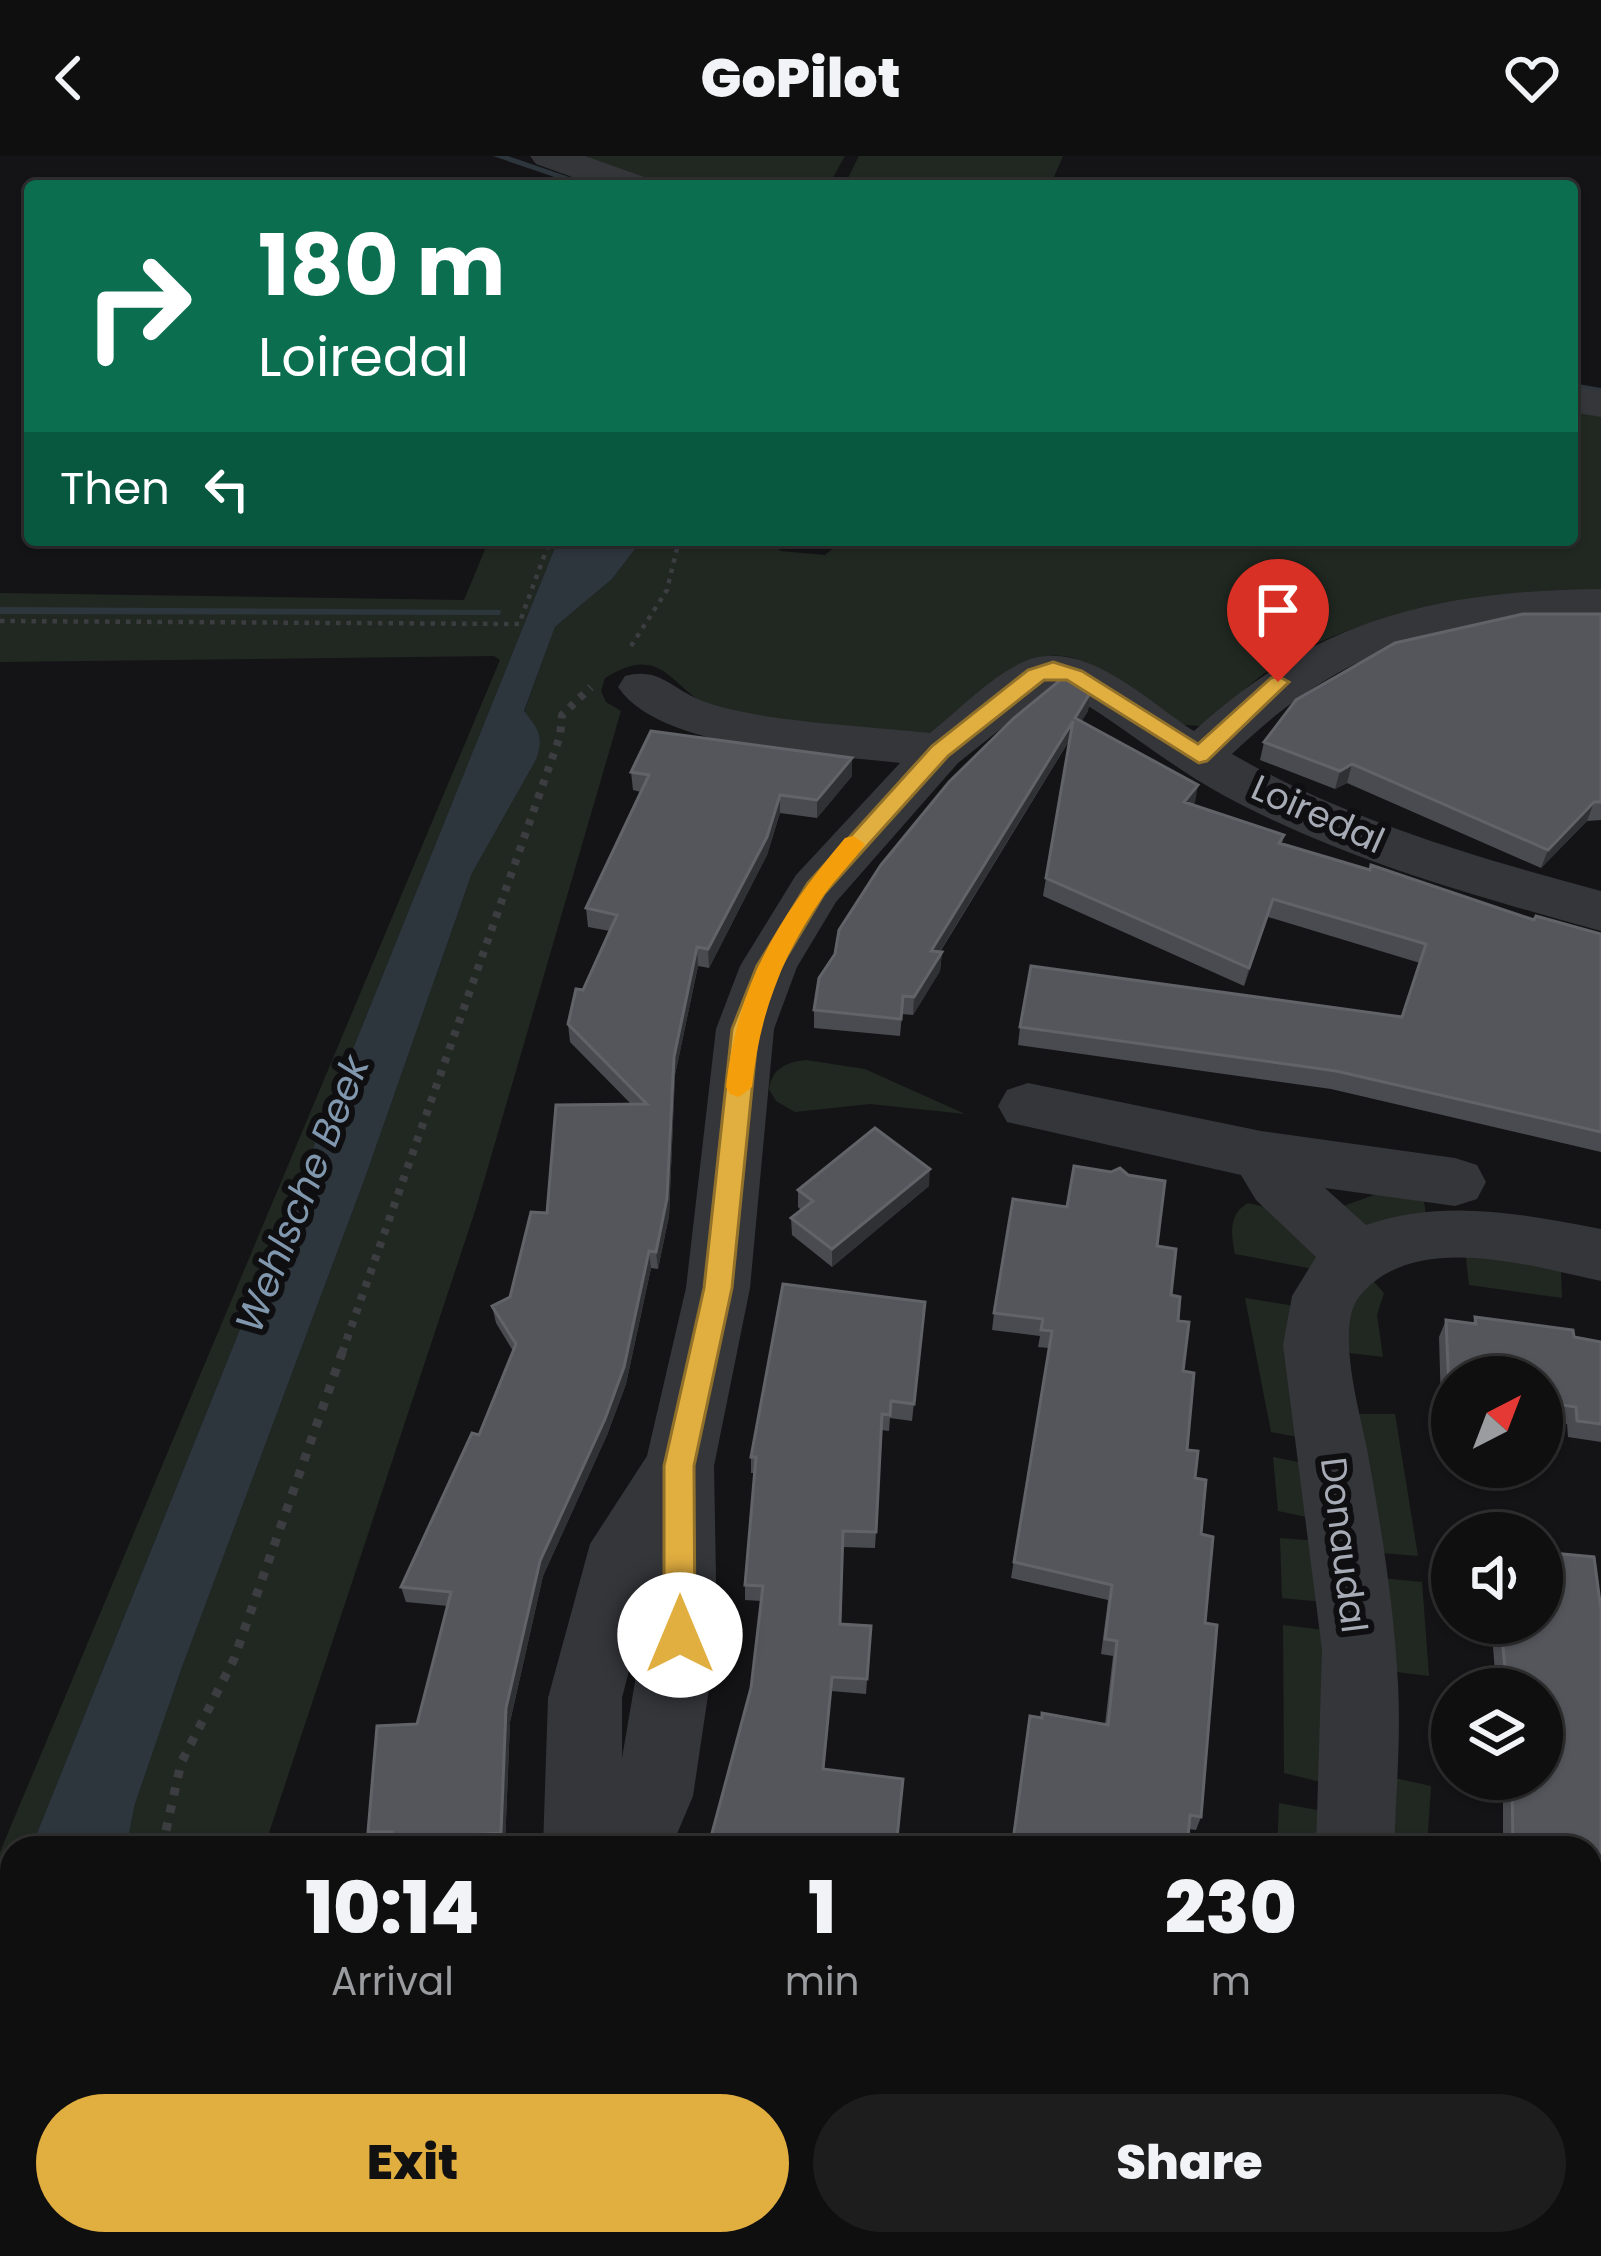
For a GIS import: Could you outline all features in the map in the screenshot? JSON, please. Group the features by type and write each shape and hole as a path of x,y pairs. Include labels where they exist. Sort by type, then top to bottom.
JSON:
{"street":[{"path":"549,156 616,180"},
{"path":"1199,756 1278,682 1373,634 1496,607 1601,604"},
{"name":"Loiredal","path":"637,1836 654,1796 680,1635 679,1466 718,1288 745,1029 769,966 816,889 940,751 1036,675 1053,669 1075,676 1260,792 1352,833 1472,876 1601,911"},
{"path":"643,687 684,713 754,729 940,751"},
{"path":"1028,1106 1262,1155 1455,1182"},
{"path":"1262,1155 1278,1184 1359,1257 1393,1240 1448,1235 1601,1255"},
{"name":"Donaudal","path":"1355,1836 1361,1685 1349,1546 1316,1322 1332,1282 1359,1257"},
{"name":"Loiredal","path":"582,1836 585,1698 626,1544 679,1466"}],"path":[{"path":"0,621 519,624 548,546"},
{"path":"165,1836 181,1763 234,1659 553,758 562,715 591,687 643,687 625,655 667,590 678,546"}],"shaded area":[{"path":"572,156 845,156 831,180 639,180"},
{"path":"859,156 1063,156 1053,180 847,180"},
{"path":"1578,407 1601,411 1601,594 1431,610 1349,630 1272,668 1200,726 1170,724 1073,658 1050,656 1010,672 958,717 918,736 795,724 723,711 692,695 657,667 643,664 605,678 601,691 606,702 621,711 476,1208 268,1836 128,1836 181,1670 365,1178 472,873 536,760 524,712 555,627 612,579 637,546 774,546 781,551 825,555 836,546 1578,546"},
{"path":"486,546 556,546 36,1836 7,1836 500,660 494,656 0,662 0,593 464,600"},
{"path":"806,1060 865,1069 965,1114 870,1104 795,1112 776,1101 769,1089 782,1067"},
{"path":"1422,1188 1426,1215 1369,1229 1335,1209 1388,1190"},
{"path":"1248,1203 1273,1209 1318,1258 1313,1269 1235,1254 1234,1219"},
{"path":"1473,1254 1561,1269 1562,1298 1469,1285 1466,1258"},
{"path":"1368,1275 1384,1293 1377,1315 1383,1357 1341,1352 1355,1285"},
{"path":"1245,1298 1289,1305 1297,1312 1303,1438 1271,1432"},
{"path":"1358,1414 1395,1414 1418,1556 1381,1553"},
{"path":"1273,1457 1308,1464 1316,1519 1278,1511"},
{"path":"1280,1538 1319,1541 1323,1602 1282,1598"},
{"path":"1381,1578 1422,1582 1429,1676 1389,1671"},
{"path":"1283,1625 1324,1630 1325,1783 1284,1773"},
{"path":"1390,1777 1431,1786 1428,1836 1383,1836"},
{"path":"1279,1803 1323,1811 1327,1836 1278,1836"}],"water":[{"name":"Wehlsche Beek","path":"556,546 637,546 612,579 555,627 524,711 539,734 536,760 472,873 365,1178 181,1670 128,1836 36,1836"},
{"path":"0,607 501,610 500,615 0,614"}],"building":[{"path":"1523,614 1601,614 1601,802 1594,802 1548,850 1352,764 1340,771 1264,742 1296,700 1395,643"},
{"path":"1064,677 1090,693 1075,718 1198,785 1184,802 1284,835 1279,843 1370,870 1371,865 1534,920 1536,916 1601,934 1601,1132 1336,1071 1020,1027 1031,966 1402,1017 1426,944 1273,899 1249,968 1046,878 1073,721 931,951 942,952 914,997 903,996 901,1019 814,1010 819,978 835,954 839,930 881,865 949,782"},
{"path":"651,731 852,758 817,800 780,795 767,837 708,949 697,947 674,1057 667,1198 656,1252 649,1251 624,1367 605,1419 540,1561 506,1708 501,1833 390,1836 392,1832 368,1832 377,1726 417,1724 451,1592 401,1587 472,1433 479,1435 516,1344 492,1306 510,1297 531,1212 547,1213 556,1105 647,1104 568,1024 576,989 583,990 617,915 586,908 649,775 631,772"},
{"path":"875,1128 930,1169 832,1249 791,1218 813,1201 798,1190"},
{"path":"1074,1166 1111,1172 1120,1168 1128,1175 1165,1181 1157,1246 1176,1249 1171,1295 1180,1297 1178,1321 1189,1322 1183,1371 1194,1373 1187,1450 1198,1451 1195,1478 1206,1480 1201,1534 1213,1537 1205,1623 1217,1625 1201,1817 1190,1815 1188,1836 1014,1836 1030,1716 1042,1718 1042,1713 1108,1725 1117,1641 1105,1639 1112,1585 1014,1562 1052,1331 1041,1330 1043,1319 994,1313 1013,1199 1067,1207"},
{"path":"783,1284 925,1302 914,1404 891,1401 890,1415 882,1414 876,1532 843,1531 840,1624 871,1626 867,1679 832,1677 823,1769 903,1779 897,1836 711,1836 751,1688 763,1586 745,1585 756,1457 751,1457"},
{"path":"1475,1317 1573,1330 1574,1337 1601,1342 1601,1424 1577,1421 1576,1407 1563,1405 1563,1356 1448,1356 1446,1320 1476,1324"},
{"path":"1563,1554 1594,1557 1601,1610 1601,1836 1513,1836 1512,1800 1563,1800 1563,1668 1505,1668 1503,1644 1563,1644"}],"waterway":[{"path":"498,156 573,180"},
{"path":"1578,387 1601,391"}],"slow traffic":[{"path":"739,1087 745,1029 769,966 816,889 853,844"}],"route":[{"path":"680,1635 679,1466 718,1288 745,1029 769,966 816,889 940,751 1036,675 1053,669 1075,676 1199,756 1278,682"}]}
